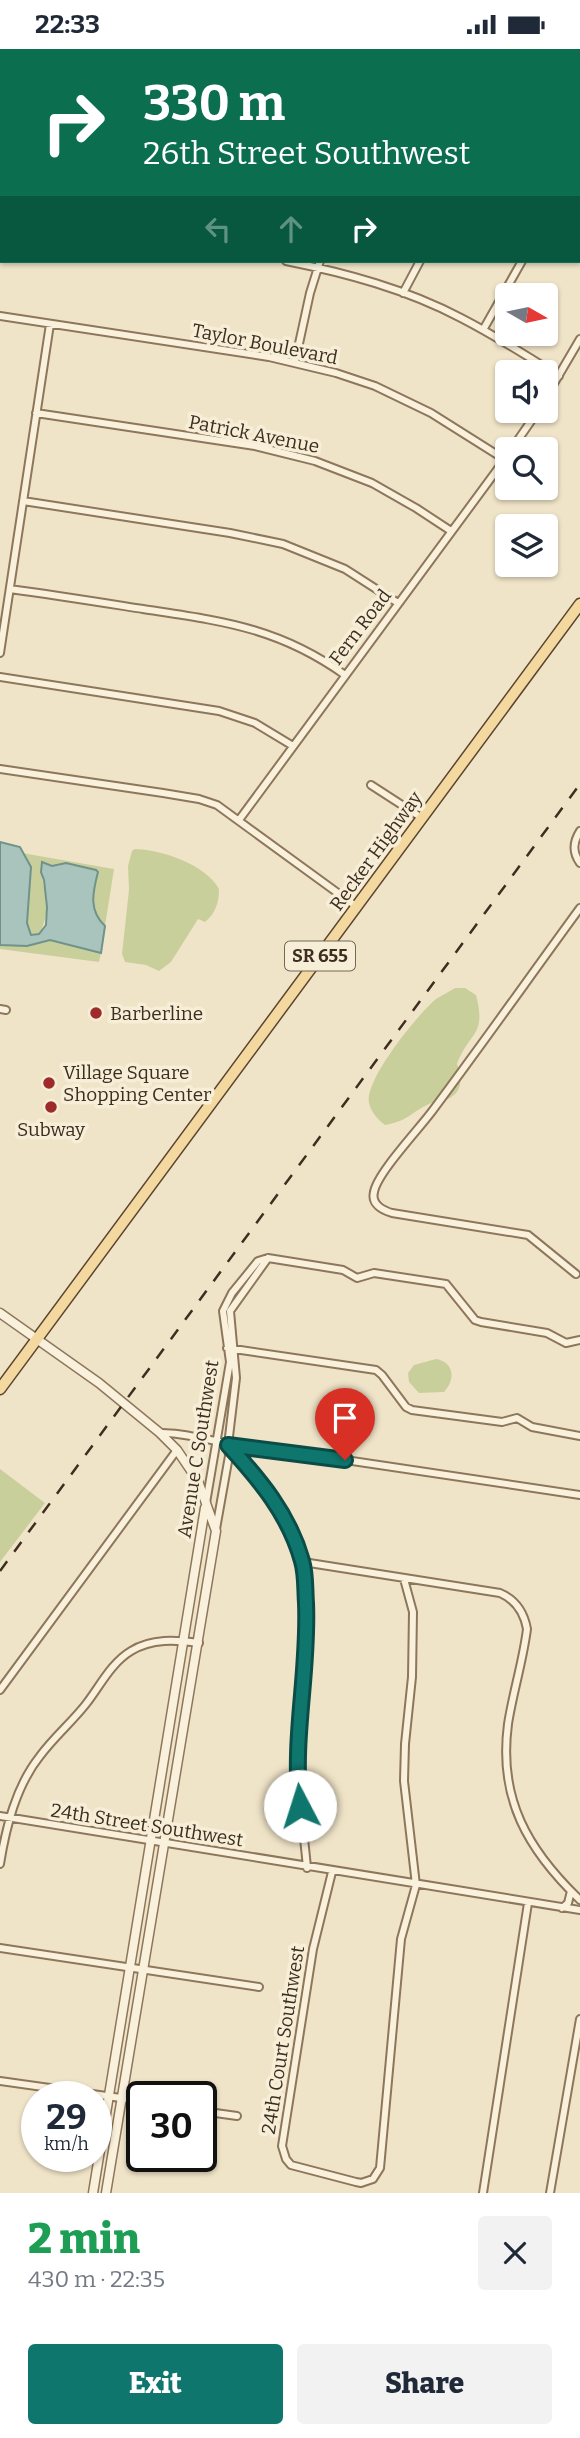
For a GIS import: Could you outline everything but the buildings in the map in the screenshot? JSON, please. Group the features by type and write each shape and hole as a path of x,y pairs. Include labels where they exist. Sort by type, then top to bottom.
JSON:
{"main road":[{"name":"Recker Highway","path":"0,1389 580,604"}],"street":[{"path":"403,293 419,263"},
{"path":"483,330 522,263"},
{"path":"295,362 319,264 403,293 459,317 559,376 580,339"},
{"name":"Taylor Boulevard","path":"0,316 295,362 336,373 398,396 495,450"},
{"path":"0,653 50,324"},
{"name":"Patrick Avenue","path":"36,414 255,446 315,461 372,483 416,507 451,531"},
{"name":"Fern Road","path":"239,820 495,472"},
{"path":"23,501 284,544 345,569 398,603"},
{"path":"10,589 215,620 251,628 293,643 320,657 345,675"},
{"path":"0,677 219,711 255,723 293,746"},
{"path":"0,769 200,799 217,805 356,907"},
{"path":"371,785 422,818"},
{"path":"580,831 575,839 574,850 580,863"},
{"path":"576,1273 528,1235 381,1210 375,1202 373,1192 381,1177 432,1112 580,908"},
{"name":"Avenue C Southwest","path":"112,2081 230,1362 230,1311 268,1258 343,1270 357,1278 374,1273 446,1285 475,1320 547,1333 566,1343 580,1340"},
{"path":"0,1313 99,1384 177,1450 198,1481 216,1531"},
{"path":"231,1348 376,1370 406,1407 412,1410 502,1422 517,1418 532,1427 580,1436"},
{"name":"Avenue C Southwest","path":"106,2193 229,1457 236,1378 231,1348"},
{"path":"160,1433 580,1495"},
{"path":"228,1445 263,1483 277,1504 303,1562 307,1625 297,1754 307,1868"},
{"path":"0,1690 177,1450"},
{"path":"303,1562 505,1595 516,1603 525,1621 526,1641 506,1742 511,1798 527,1836 542,1859 580,1900"},
{"path":"404,1579 413,1612 412,1677 404,1781 416,1885"},
{"path":"0,1864 8,1817 39,1756 81,1710 120,1659 144,1644 171,1640 198,1643"},
{"name":"24th Street Southwest","path":"0,1816 307,1868 580,1910"},
{"name":"24th Court Southwest","path":"332,1872 313,1949 282,2146 291,2165 361,2183 373,2179 380,2168 401,1939 416,1885"},
{"path":"562,1908 568,1903 571,1891"},
{"path":"483,2193 528,1903"},
{"path":"0,1948 259,1987"},
{"path":"550,2193 580,2019"},
{"path":"0,2081 21,2084"},
{"path":"112,2097 126,2099"},
{"path":"217,2113 237,2116"},
{"name":"Avenue C Southwest","path":"93,2193 96,2172"}],"green space":[{"path":"135,849 182,860 213,880 219,889 212,915 205,922 198,919 171,962 159,971 146,965 125,962 122,954 129,890 128,866"},
{"path":"22,853 114,869 105,926 94,910 96,870 66,863 52,866 47,863 41,865 46,916 39,934 31,935 27,923 31,868"},
{"path":"50,940 101,953 99,962 0,949 0,945 27,946"},
{"path":"455,988 465,988 476,995 479,1008 478,1026 457,1064 460,1078 458,1091 450,1098 432,1103 404,1119 385,1125 371,1110 369,1103 375,1079 417,1018 436,999"},
{"path":"436,1359 450,1367 448,1387 444,1392 419,1393 409,1382 408,1373 414,1365"},
{"path":"0,1469 45,1503 0,1562"}],"water":[{"path":"0,842 20,847 31,867 27,923 31,935 39,934 46,925 47,907 42,862 52,866 66,863 98,872 93,901 96,914 105,926 101,953 50,940 27,946 0,945"}],"railway":[{"path":"0,1571 580,784"}],"place":[{"name":"Barberline","path":"96,1013"},
{"name":"Village Square Shopping Center","path":"49,1083"},
{"name":"Subway","path":"51,1107"}],"route":[{"path":"300,1806 297,1754 307,1625 303,1562 277,1504 263,1483 228,1445 245,1445 345,1460"}]}
